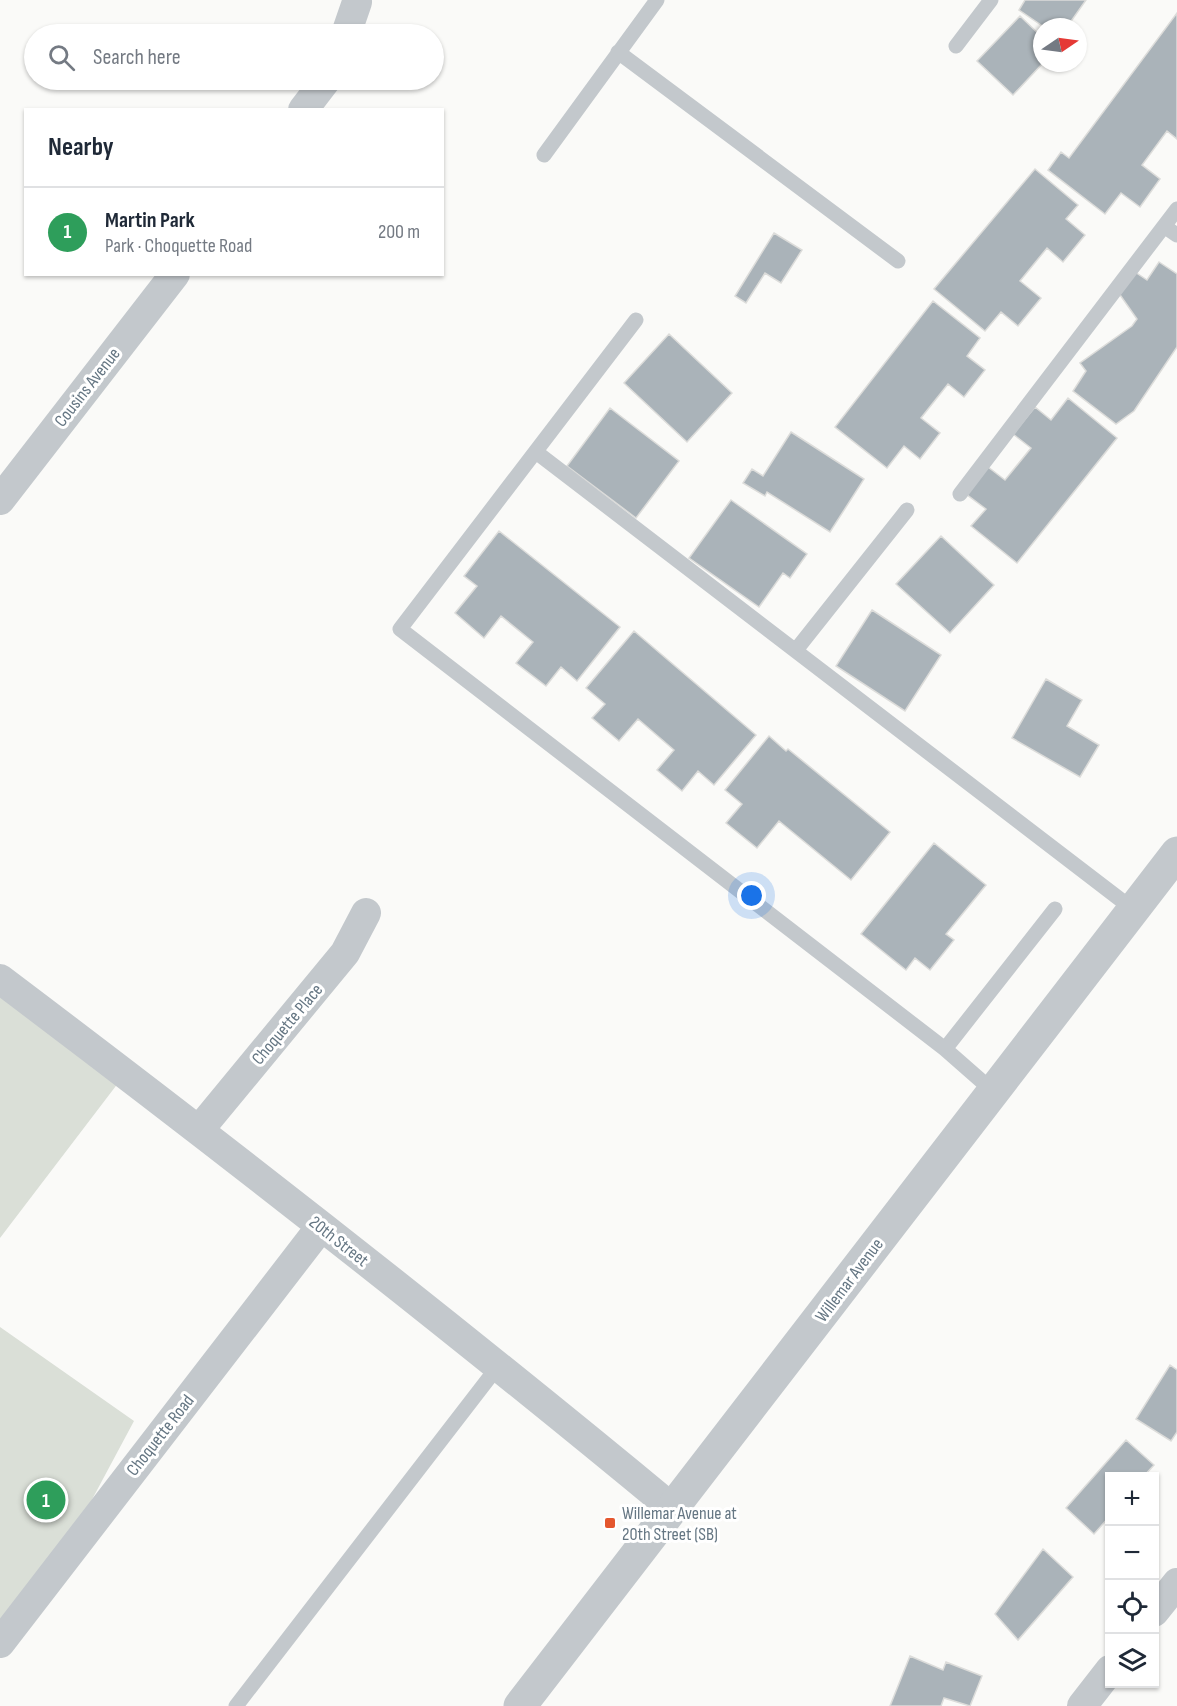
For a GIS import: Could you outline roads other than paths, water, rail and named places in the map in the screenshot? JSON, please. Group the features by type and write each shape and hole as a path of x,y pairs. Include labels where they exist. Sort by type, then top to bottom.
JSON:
{"street":[{"path":"349,24 357,2"},
{"path":"305,108 318,90"},
{"name":"Cousins Avenue","path":"0,500 173,276"},
{"name":"Willemar Avenue","path":"519,1706 1177,853"},
{"name":"Choquette Place","path":"199,1130 345,953 366,913"},
{"name":"20th Street","path":"0,979 199,1130 320,1228 499,1365 673,1509"},
{"name":"Choquette Road","path":"0,1643 320,1228"},
{"path":"1159,1607 1177,1582"},
{"path":"1082,1706 1105,1676"}],"lane":[{"path":"544,155 657,0"},
{"path":"956,46 991,0"},
{"path":"618,52 898,261"},
{"path":"960,494 1171,230 1177,209"},
{"path":"636,320 400,629 945,1049 994,1092"},
{"path":"536,452 1134,910"},
{"path":"796,650 907,510"},
{"path":"945,1049 1055,909"},
{"path":"236,1706 499,1365"}],"place":[{"name":"Martin Park","path":"46,1500"},
{"name":"Willemar Avenue at 20th Street (SB)","path":"610,1523"}]}
